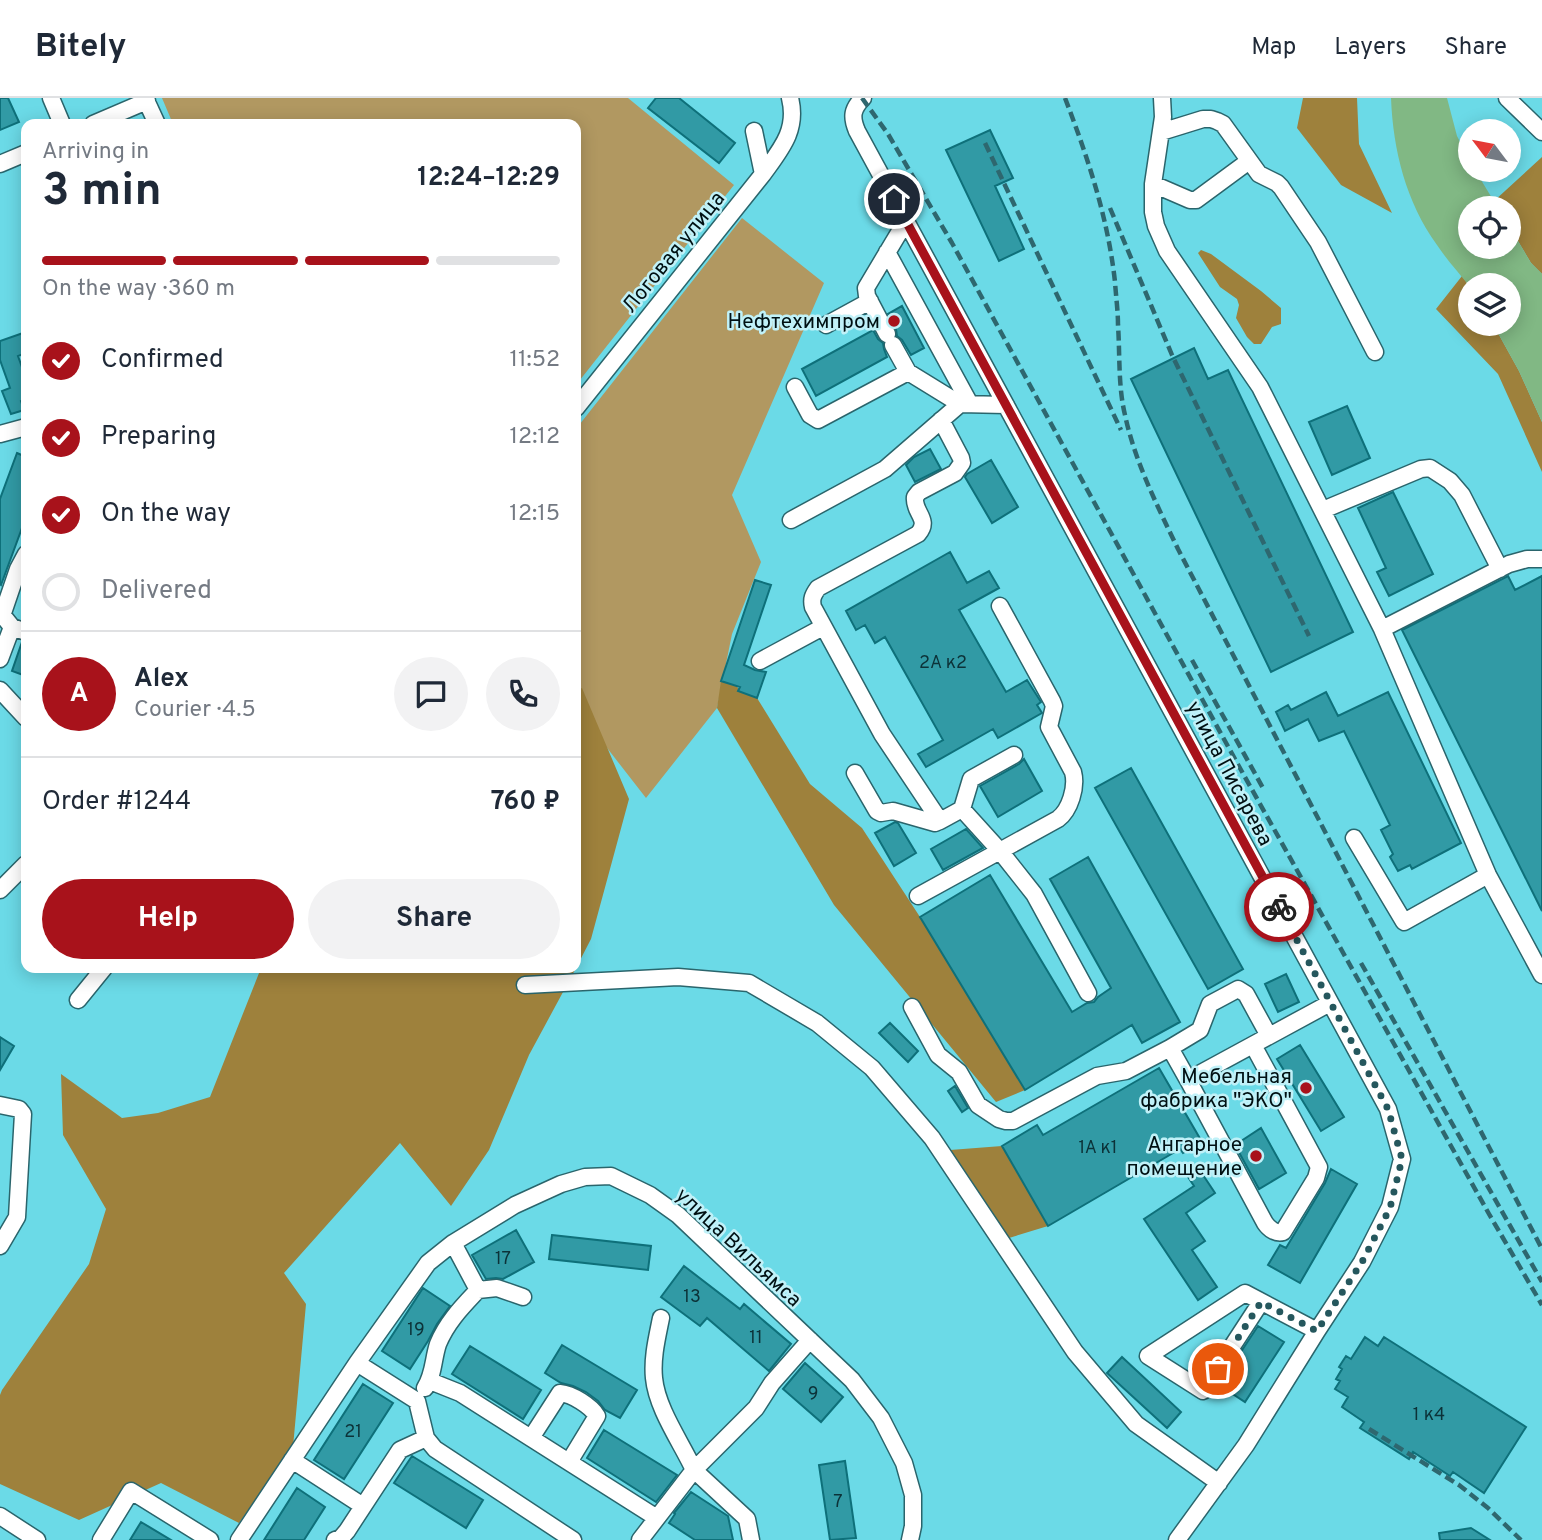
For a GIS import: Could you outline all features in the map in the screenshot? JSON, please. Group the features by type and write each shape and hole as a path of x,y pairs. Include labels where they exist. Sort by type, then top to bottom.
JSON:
{"street":[{"path":"51,98 60,119"},
{"name":"Логовая улица","path":"581,402 779,151 790,131 793,117 790,98"},
{"name":"улица Писарева","path":"863,98 853,111 857,131 1388,1109 1402,1159 1390,1208 1362,1262 1264,1417 1177,1540"},
{"path":"1162,98 1163,117 1153,184 1154,219 1167,251 1260,387 1382,629 1488,875 1542,975"},
{"path":"1507,98 1542,132"},
{"path":"104,119 146,99 155,119"},
{"path":"1161,132 1203,119 1211,118 1223,124 1259,174 1281,187 1318,242 1375,352"},
{"path":"754,131 763,174"},
{"path":"0,164 21,155"},
{"path":"1153,184 1196,200 1249,161"},
{"path":"906,221 866,288 866,293 890,339 908,372 965,404 1006,405"},
{"path":"887,252 965,404"},
{"path":"826,325 870,301"},
{"path":"795,387 810,415 818,420 908,372"},
{"path":"791,520 885,469 965,404"},
{"path":"940,821 882,734 811,600 818,589 918,534 924,525 915,506 915,497 919,492 955,473 962,463 941,421"},
{"path":"0,434 21,428"},
{"path":"1323,510 1421,469 1430,468 1450,481 1462,495 1500,569"},
{"path":"1382,629 1518,560 1542,559"},
{"path":"0,659 19,629 6,621 3,613 21,563"},
{"path":"918,895 1063,816 1068,806 1075,779 1049,727 1054,706 1000,606"},
{"path":"760,661 823,627"},
{"path":"0,691 21,713"},
{"path":"855,773 877,811 893,811 935,823 962,809 971,779 1014,755"},
{"path":"962,809 1034,894 1088,993"},
{"path":"1354,838 1404,922 1488,875"},
{"path":"0,890 21,869"},
{"path":"78,1000 100,973"},
{"path":"525,985 678,977 749,983 817,1023 872,1068 932,1138 1075,1352 1136,1424 1219,1483"},
{"path":"912,1007 938,1055 958,1072 978,1105 1006,1122 1022,1118 1097,1076 1126,1072 1196,1034 1210,1004 1238,989 1246,994 1269,1036"},
{"path":"1188,1080 1330,1003"},
{"path":"1170,1048 1265,1223 1279,1233 1283,1231 1316,1178 1319,1167 1253,1045"},
{"path":"0,1105 19,1109 23,1114 17,1217 0,1246"},
{"name":"улица Вильямса","path":"239,1540 357,1363 428,1263 453,1243 515,1205 561,1184 584,1177 611,1176 650,1195 678,1215 852,1380 881,1418 904,1463 913,1495 910,1540"},
{"path":"453,1243 478,1290"},
{"path":"417,1401 430,1381 438,1345 452,1318 478,1290 497,1288 523,1297"},
{"path":"1261,1302 1203,1391 1148,1356 1245,1293 1317,1331"},
{"path":"661,1318 654,1350 654,1380 662,1408 694,1471 747,1519 751,1540"},
{"path":"640,1540 694,1471 756,1408 772,1382 810,1340"},
{"path":"357,1363 417,1401 426,1438 435,1448 573,1540"},
{"path":"430,1381 460,1393 657,1518"},
{"path":"531,1438 560,1393 569,1395 594,1410 597,1416 569,1462"},
{"path":"335,1540 347,1531 400,1450 426,1438"},
{"path":"292,1460 363,1506"},
{"path":"101,1540 131,1491 210,1540"},
{"path":"0,1516 34,1539"}],"shaded area":[{"path":"162,98 628,98 734,185 581,379 581,119 171,119"},
{"path":"1303,98 1357,98 1359,144 1392,213 1341,185 1297,128"},
{"path":"1391,98 1447,98 1458,138 1458,182 1482,182 1491,196 1458,196 1458,259 1521,259 1521,246 1531,263 1542,274 1542,422 1500,336 1521,336 1521,273 1459,273 1426,228 1409,193 1398,156"},
{"path":"1542,157 1542,274 1531,263 1521,246 1521,196 1499,196 1515,182 1521,182 1521,176"},
{"path":"742,218 824,283 732,495 761,562 732,634 717,708 646,798 581,714 581,423"},
{"path":"1201,250 1211,254 1281,308 1281,324 1272,327 1261,344 1254,344 1247,337 1236,318 1239,305 1237,299 1220,287 1198,253"},
{"path":"1458,281 1458,332 1436,309"},
{"path":"1462,336 1500,336 1542,422 1542,472 1498,374"},
{"path":"721,681 737,686 739,691 757,698 810,784 862,828 920,917 1025,1090 996,1102 834,905 717,708"},
{"path":"581,688 629,799 591,939 581,958"},
{"path":"259,973 573,973 529,1055 489,1150 451,1206 400,1143 284,1273 306,1304 293,1447 239,1523 161,1483 79,1520 0,1484 0,1395 89,1264 106,1209 63,1135 61,1074 122,1118 158,1113 210,1097"},
{"path":"1002,1146 1048,1226 1009,1238 950,1150"}],"building":[{"path":"0,98 8,98 19,122 0,130"},
{"path":"656,98 679,98 735,143 719,163 648,108"},
{"path":"990,130 1013,178 995,186 1024,249 999,261 946,150"},
{"path":"902,306 924,348 911,355 897,336 888,314"},
{"path":"873,330 883,343 887,357 816,396 802,369"},
{"path":"21,334 21,355 18,356 21,364 21,411 11,414 2,391 10,388 0,360 0,341"},
{"path":"1194,348 1208,379 1228,370 1353,632 1271,672 1131,379"},
{"path":"1347,406 1370,458 1332,475 1309,422"},
{"path":"930,449 941,469 915,482 906,465 914,457"},
{"path":"17,453 21,455 21,531 1,585 0,584 0,499"},
{"path":"991,460 1018,507 992,523 965,477"},
{"path":"1393,492 1433,574 1389,596 1377,572 1386,568 1358,508"},
{"path":"950,552 967,583 989,571 999,588 959,610 1006,692 1027,680 1041,702 1037,705 1042,713 998,738 993,729 926,767 918,754 943,740 885,637 875,643 865,625 856,630 846,611"},
{"path":"1508,576 1515,590 1542,576 1542,911 1402,630"},
{"path":"755,580 771,585 744,665 766,672 757,698 738,691 740,687 721,681"},
{"path":"21,645 21,674 12,671"},
{"path":"1326,692 1338,716 1388,692 1461,843 1412,869 1410,865 1398,871 1381,830 1390,825 1344,731 1319,741 1308,719 1285,731 1276,712 1288,705 1291,710"},
{"path":"1024,759 1042,791 998,817 980,786"},
{"path":"1131,768 1243,969 1208,989 1095,788"},
{"path":"895,822 916,853 894,866 875,833"},
{"path":"966,829 983,848 943,870 931,849"},
{"path":"1088,857 1180,1022 1142,1043 1132,1025 1025,1090 920,917 990,875 1072,1012 1094,1002 1111,988 1050,879"},
{"path":"1286,974 1299,1002 1278,1012 1265,984"},
{"path":"890,1023 918,1051 908,1062 879,1033"},
{"path":"0,1037 14,1046 0,1070"},
{"path":"1300,1045 1344,1117 1321,1131 1277,1059"},
{"path":"1159,1068 1202,1142 1183,1153 1180,1149 1048,1226 1002,1146 1037,1125 1043,1135"},
{"path":"955,1086 968,1108 962,1112 948,1091"},
{"name":"Ангарное помещение","path":"1261,1128 1286,1173 1259,1189 1235,1145"},
{"path":"1199,1169 1215,1193 1186,1213 1205,1241 1192,1250 1217,1287 1198,1300 1144,1219 1194,1186 1188,1177"},
{"path":"1331,1169 1357,1184 1300,1283 1268,1265 1280,1245 1286,1248"},
{"path":"516,1230 534,1262 503,1279 486,1279 472,1255"},
{"path":"552,1235 651,1246 648,1270 549,1259"},
{"path":"684,1266 740,1309 744,1304 791,1344 769,1371 707,1318 700,1326 661,1297"},
{"path":"423,1288 450,1306 410,1369 382,1351"},
{"path":"1258,1326 1284,1342 1245,1402 1219,1385"},
{"path":"1365,1337 1378,1346 1384,1337 1526,1427 1484,1493 1453,1472 1450,1476 1413,1452 1409,1459 1360,1428 1364,1422 1342,1407 1348,1397 1335,1389 1340,1381 1336,1379 1342,1369 1339,1367 1346,1356 1351,1359"},
{"path":"562,1345 637,1390 620,1418 605,1410 586,1392 561,1383 545,1373"},
{"path":"470,1346 541,1390 523,1419 452,1374"},
{"path":"1122,1357 1181,1412 1167,1428 1107,1373"},
{"path":"805,1363 843,1397 821,1422 783,1389"},
{"path":"363,1384 393,1403 344,1479 314,1460"},
{"path":"604,1430 677,1475 656,1502 587,1458"},
{"path":"412,1456 483,1500 466,1528 394,1483"},
{"path":"845,1461 856,1538 830,1540 819,1465"},
{"path":"297,1488 325,1507 304,1540 264,1540"},
{"path":"691,1492 728,1516 733,1540 695,1540 669,1523"},
{"path":"141,1522 171,1540 130,1540"},
{"path":"1471,1528 1490,1540 1440,1540 1439,1533"}],"railway":[{"path":"862,98 888,134 952,243 1236,761 1542,1305"},
{"path":"1065,98 1102,211 1115,282 1123,404 1129,432 1147,483 1178,549 1542,1249"},
{"path":"985,143 1121,430"},
{"path":"1110,208 1172,355 1309,636"},
{"path":"1192,660 1263,788"},
{"path":"1361,963 1542,1282"},
{"path":"1369,1429 1459,1485 1521,1540"}],"way so far":[{"path":"1218,1369 1261,1302 1317,1331 1362,1262 1390,1208 1402,1159 1388,1109 1279,907"}],"place":[{"name":"Нефтехимпром","path":"894,321"},
{"name":"Мебельная фабрика \"ЭКО\"","path":"1306,1088"},
{"name":"Ангарное помещение","path":"1256,1156"}],"route":[{"path":"894,199 1279,907"}]}
